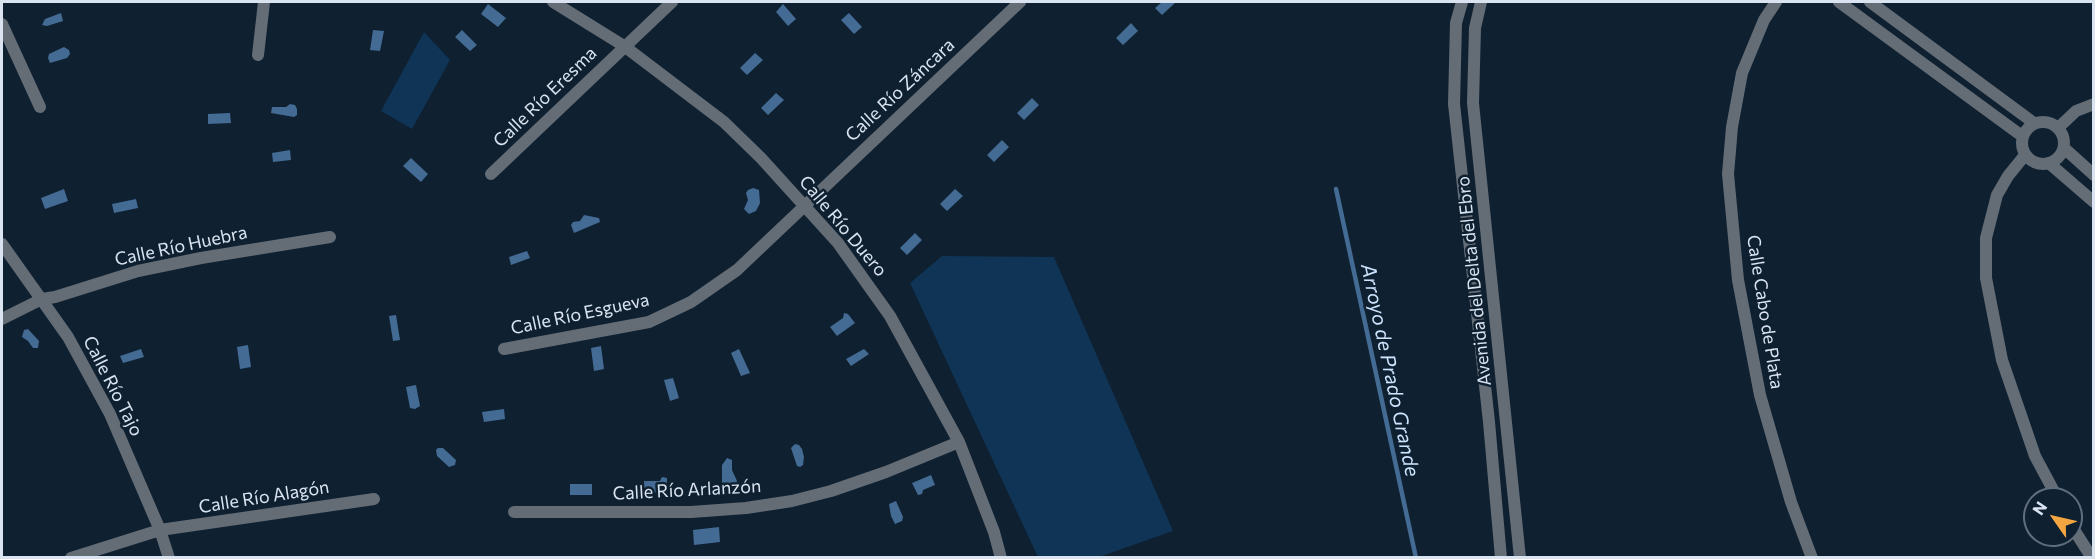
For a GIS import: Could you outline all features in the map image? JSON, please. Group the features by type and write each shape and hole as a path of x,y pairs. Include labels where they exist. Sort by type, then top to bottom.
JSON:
{"street":[{"path":"258,55 264,2"},
{"name":"Calle Río Duero","path":"553,2 624,46 724,122 805,205 838,243 890,315 959,442 994,532 1001,558"},
{"name":"Calle Río Eresma","path":"491,174 672,2"},
{"name":"Calle Río Záncara","path":"805,205 1020,2"},
{"name":"Avenida del Delta del Ebro","path":"1462,2 1456,22 1454,104 1501,558"},
{"name":"Avenida del Delta del Ebro","path":"1481,2 1475,28 1473,103 1520,558"},
{"name":"Calle Cabo de Plata","path":"1776,2 1764,20 1742,73 1732,127 1728,174 1738,280 1760,394 1791,502 1812,558"},
{"path":"1839,2 2022,136"},
{"path":"1870,2 2034,123"},
{"path":"2,24 40,107"},
{"path":"2058,128 2076,111 2094,104"},
{"path":"2047,122 2058,128 2064,141 2061,155 2050,164 2036,164 2025,155 2021,146 2022,136 2034,123 2047,122"},
{"path":"2064,148 2094,175"},
{"path":"2025,155 2008,176 1997,195 1986,238 1986,278 2002,360 2035,456 2052,487"},
{"path":"2050,164 2094,202"},
{"name":"Calle Río Esgueva","path":"504,349 649,321 691,302 737,270 805,205"},
{"name":"Calle Río Huebra","path":"2,319 42,299 138,271 201,258 330,237"},
{"name":"Calle Río Tajo","path":"2,244 68,337 110,414 160,530 169,558"},
{"name":"Calle Río Arlanzón","path":"514,512 691,512 792,501 886,472 959,442"},
{"name":"Calle Río Alagón","path":"71,558 160,530 374,499"},
{"path":"2083,544 2092,558"}],"shaded area":[{"path":"1162,2 1176,2 1162,15 1155,8"},
{"path":"488,4 506,18 498,27 481,14"},
{"path":"783,4 796,19 788,26 776,12"},
{"path":"61,13 63,21 47,26 42,25 45,19"},
{"path":"849,13 862,27 854,34 841,20"},
{"path":"1131,23 1138,31 1123,45 1116,38"},
{"path":"373,30 384,31 380,51 370,50"},
{"path":"462,30 477,45 470,51 455,37"},
{"path":"424,32 450,60 412,129 381,111"},
{"path":"64,47 69,50 70,54 67,58 50,63 49,54"},
{"path":"755,53 763,60 747,75 740,68"},
{"path":"776,93 784,100 768,115 761,108"},
{"path":"1032,98 1039,105 1024,120 1017,113"},
{"path":"290,104 295,105 297,109 297,115 294,117 271,113 272,107 286,107"},
{"path":"230,113 231,123 208,124 208,114"},
{"path":"1002,140 1009,147 994,162 987,155"},
{"path":"290,150 291,160 273,162 272,153"},
{"path":"411,158 428,174 421,182 403,166"},
{"path":"753,188 759,190 760,203 756,211 749,214 744,209 748,200 746,193"},
{"path":"64,189 68,201 45,209 41,198"},
{"path":"955,189 963,196 947,211 940,204"},
{"path":"136,199 138,208 114,213 112,204"},
{"path":"584,215 599,218 600,222 574,233 571,225 573,222 580,221"},
{"path":"915,233 922,240 907,255 900,248"},
{"path":"527,251 530,258 511,265 509,257"},
{"path":"942,256 1054,257 1173,531 1099,557 1038,557 910,283"},
{"path":"844,313 848,314 855,323 837,336 830,327 843,318"},
{"path":"396,315 400,340 393,341 389,316"},
{"path":"28,329 39,341 38,348 33,348 22,337 24,330"},
{"path":"248,345 251,367 240,369 237,347"},
{"path":"601,346 604,369 594,371 591,348"},
{"path":"141,349 144,357 123,363 120,356"},
{"path":"739,349 750,373 741,376 731,353"},
{"path":"864,349 869,354 851,366 846,359"},
{"path":"673,378 679,398 670,401 664,380"},
{"path":"416,385 420,406 415,409 410,408 406,387"},
{"path":"504,409 505,419 484,422 482,412"},
{"path":"795,444 802,449 804,457 803,465 800,467 797,466 791,448"},
{"path":"438,448 443,448 456,460 455,465 449,467 437,456"},
{"path":"727,458 732,460 732,470 737,481 735,487 730,489 722,483 722,465"},
{"path":"931,475 935,485 918,495 912,483"},
{"path":"662,477 667,478 667,493 644,492 644,481 660,481"},
{"path":"570,484 592,484 592,495 570,495"},
{"path":"896,501 903,517 902,521 895,524 889,504"},
{"path":"719,527 720,542 694,545 693,530"}],"waterway":[{"name":"Arroyo de Prado Grande","path":"1336,189 1416,558"}]}
